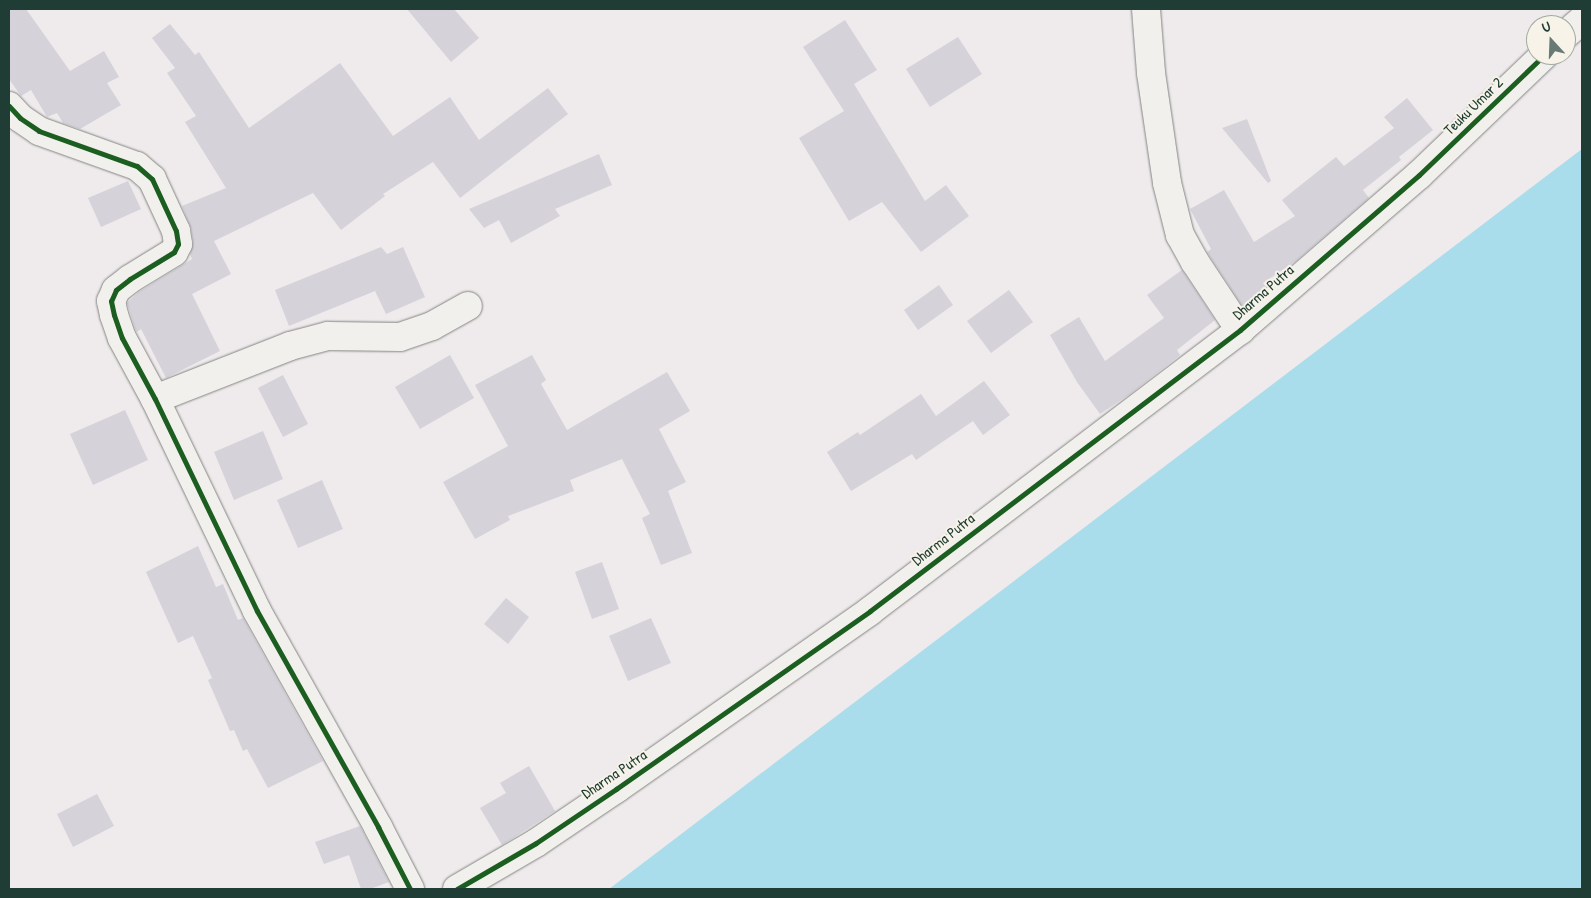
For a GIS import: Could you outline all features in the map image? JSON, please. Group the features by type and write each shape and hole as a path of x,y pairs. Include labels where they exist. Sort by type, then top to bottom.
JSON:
{"street":[{"path":"1146,9 1152,83 1168,183 1180,235 1195,262 1240,330"},
{"name":"Teuku Umar 2","path":"1419,175 1534,65"},
{"path":"9,106 20,118 39,131 138,166 152,179 176,231 178,244 174,252 130,279 116,290 111,300 122,338 155,399 257,610 378,827 410,889"},
{"name":"Dharma Putra","path":"457,889 536,843 870,611 1240,330 1419,175"},
{"path":"155,399 290,346 328,336 400,338 432,326 468,306"}],"water":[{"path":"1582,149 1582,889 609,889"}],"building":[{"path":"9,9 26,9 70,71 104,51 119,77 107,83 121,105 80,129 63,123 57,113 47,117 31,90 21,96 9,79"},
{"path":"407,9 454,9 479,38 451,62"},
{"path":"845,20 877,70 854,84 925,201 946,185 969,216 921,252 882,202 849,221 799,138 844,111 803,47"},
{"path":"170,24 195,55 199,52 249,128 340,63 393,136 450,97 479,140 548,88 568,114 460,198 433,162 383,194 385,196 341,230 313,193 214,241 231,274 192,294 220,351 166,378 141,329 137,332 127,303 139,292 192,259 190,254 193,242 191,228 182,206 226,188 185,122 196,116 167,73 175,68 152,38"},
{"path":"958,37 982,74 930,107 906,69"},
{"path":"1407,98 1433,130 1399,157 1401,160 1363,190 1369,198 1296,261 1263,283 1266,287 1243,307 1207,252 1211,249 1190,209 1224,190 1254,242 1295,216 1282,200 1336,157 1344,166 1394,128 1384,117"},
{"path":"1247,119 1271,181 1268,183 1222,128"},
{"path":"599,154 612,185 555,209 560,216 511,243 499,220 484,228 469,209"},
{"path":"128,181 141,209 101,227 88,198"},
{"path":"381,247 387,254 403,247 425,297 386,314 375,291 289,326 275,290"},
{"path":"1182,270 1215,320 1177,350 1180,355 1130,394 1100,414 1077,382 1050,335 1079,317 1105,361 1164,318 1147,295"},
{"path":"939,285 953,305 918,330 904,310"},
{"path":"1009,290 1033,322 991,353 967,321"},
{"path":"450,355 474,398 420,429 395,387"},
{"path":"532,355 546,380 541,384 567,430 667,372 690,411 659,429 686,482 668,491 692,553 661,565 642,518 650,514 622,459 570,480 574,491 508,516 510,520 475,539 443,482 508,446 475,385"},
{"path":"283,375 308,424 283,437 258,388"},
{"path":"984,381 1010,415 983,435 973,421 916,460 912,454 851,491 827,452 858,432 860,435 921,394 936,416"},
{"path":"125,410 148,460 93,485 70,434"},
{"path":"263,431 283,479 234,500 214,452"},
{"path":"322,480 343,529 298,548 277,500"},
{"path":"198,546 216,587 223,584 238,620 243,618 323,761 268,788 247,749 243,751 234,730 230,731 208,680 212,678 193,636 178,643 146,572"},
{"path":"602,562 619,609 592,619 575,572"},
{"path":"506,598 529,617 508,644 484,624"},
{"path":"651,618 671,663 628,681 609,636"},
{"path":"529,766 555,811 502,845 480,808 506,793 500,783"},
{"path":"97,794 114,826 73,847 57,814"},
{"path":"360,826 389,882 370,889 361,889 349,855 324,864 315,842"}],"cycle path":[{"path":"457,889 536,843 870,611 1240,330 1419,175 1534,65"},
{"path":"9,106 20,118 39,131 137,166 152,179 176,231 178,244 174,252 130,279 116,290 111,301 122,338 155,399 257,611 378,827 410,889"}]}
